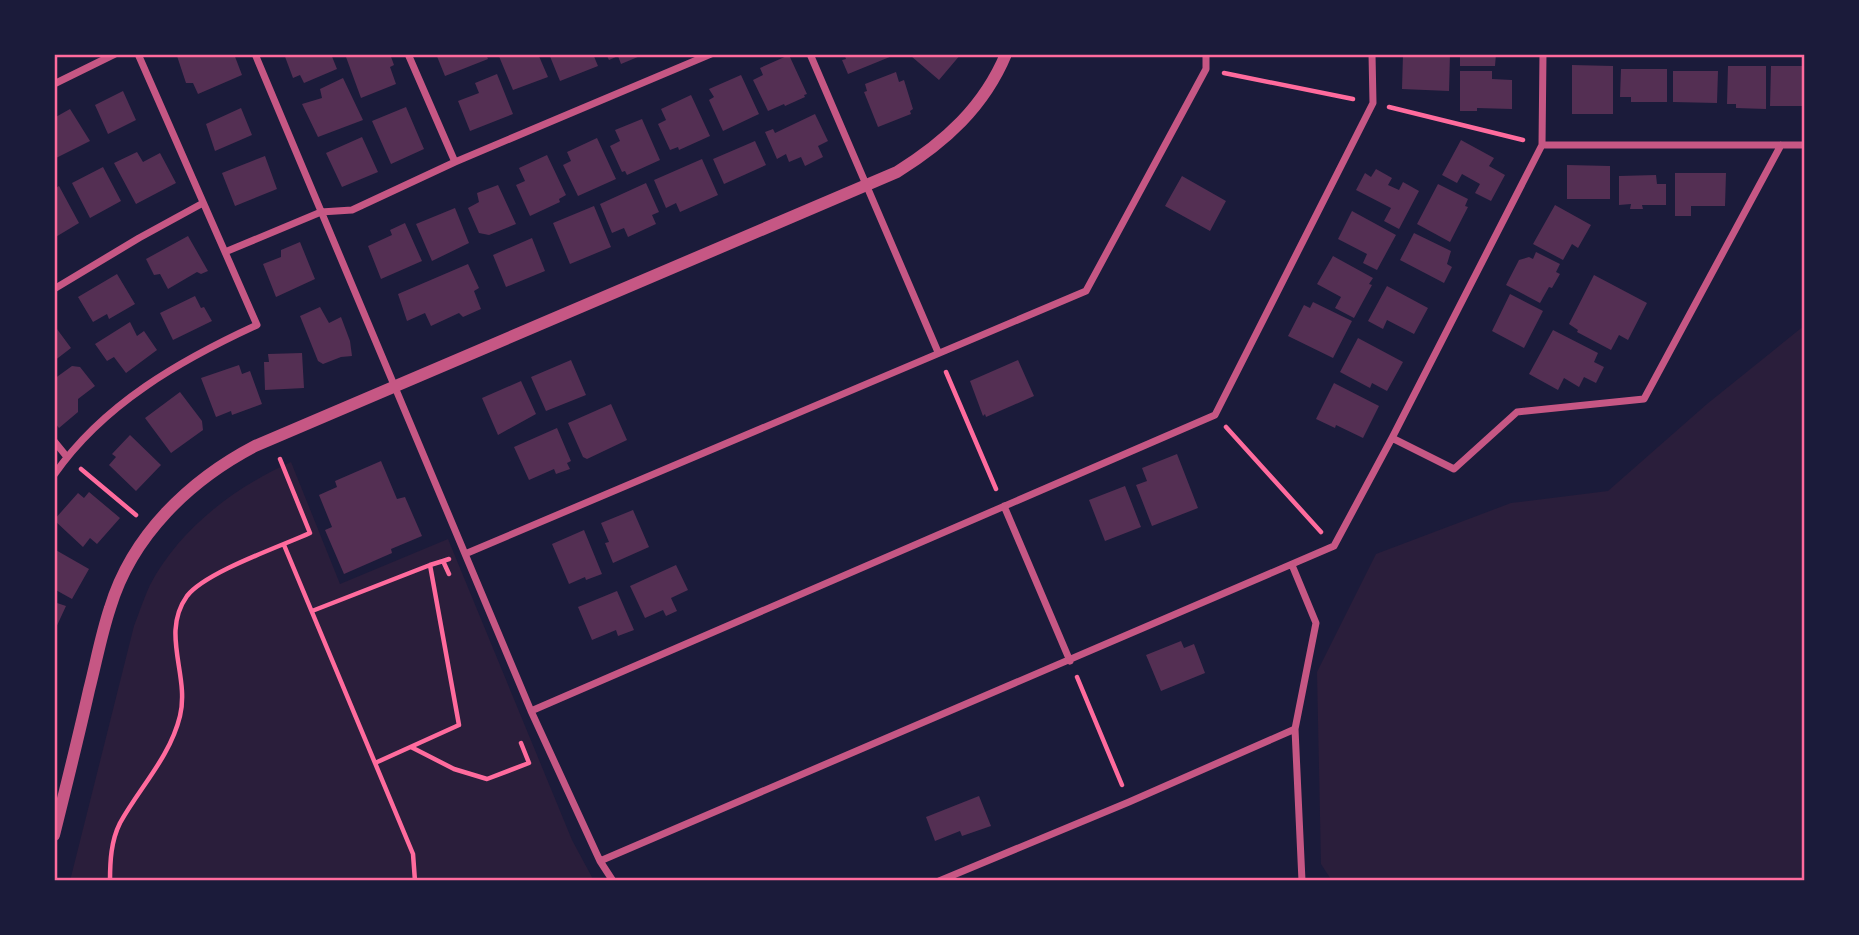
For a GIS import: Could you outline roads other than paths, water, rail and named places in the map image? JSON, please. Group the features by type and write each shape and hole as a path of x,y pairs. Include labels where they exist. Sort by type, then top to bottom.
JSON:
{"street":[{"path":"54,84 115,54"},
{"path":"255,54 531,711 600,861 612,881"},
{"path":"408,54 455,162"},
{"path":"225,252 321,212 352,210 455,162 711,54"},
{"path":"810,54 938,352"},
{"path":"54,835 110,606 129,563 153,528 191,488 239,455 897,172 947,137 969,115 986,93 1006,54"},
{"path":"465,554 1086,291 1206,69 1206,54"},
{"path":"531,711 1215,415 1373,103 1372,54"},
{"path":"600,861 1334,546 1542,145 1542,54"},
{"path":"54,475 67,457 105,419 159,377 188,359 257,325 141,55"},
{"path":"1542,145 1805,145"},
{"path":"1392,438 1454,469 1517,412 1644,399 1781,145"},
{"path":"54,289 203,203"},
{"path":"54,441 67,457"},
{"path":"1004,506 1070,661"},
{"path":"1292,565 1315,624 1295,729 1301,881"},
{"path":"939,881 1295,729"}]}
